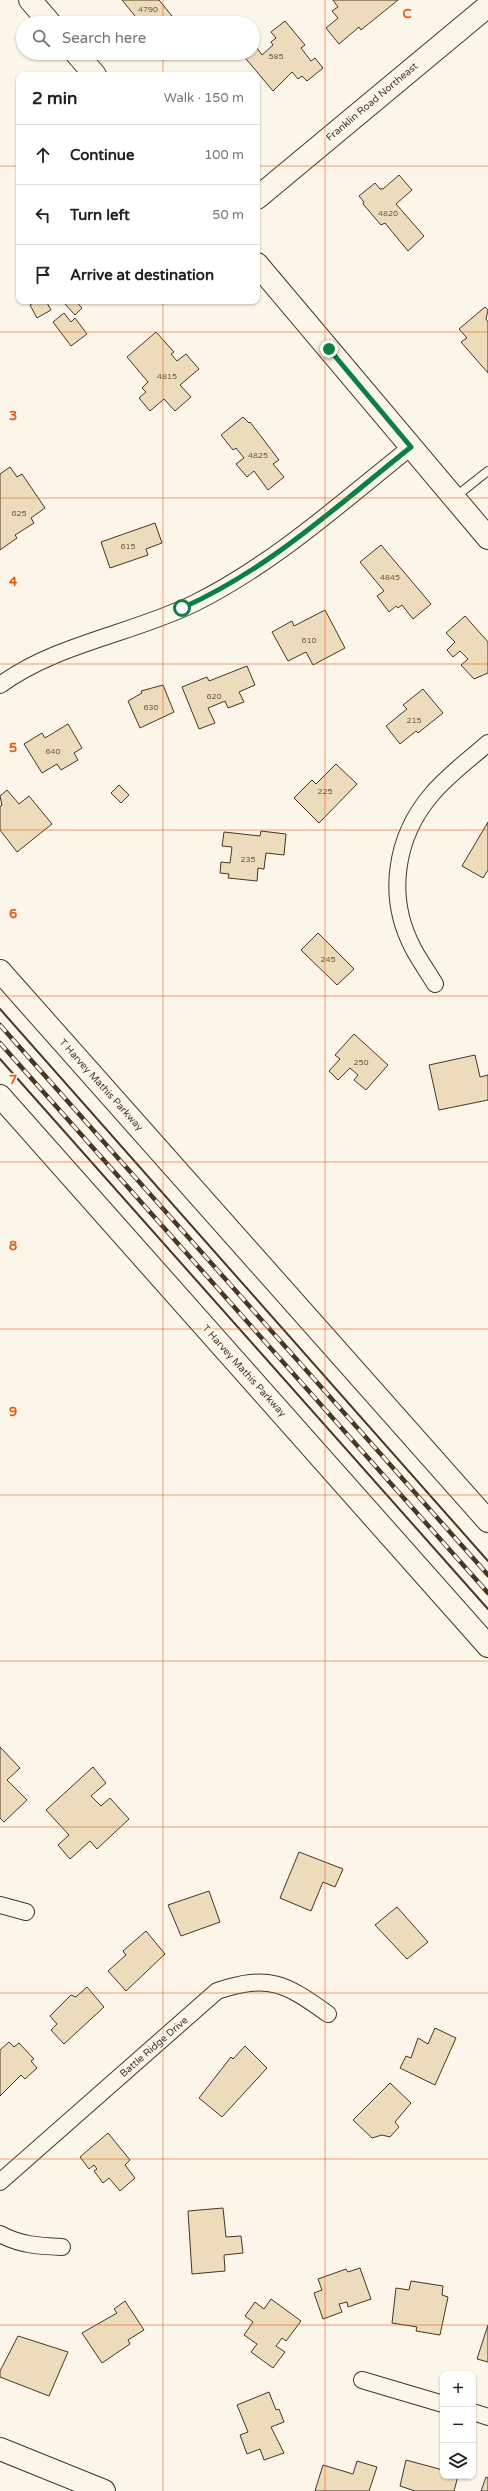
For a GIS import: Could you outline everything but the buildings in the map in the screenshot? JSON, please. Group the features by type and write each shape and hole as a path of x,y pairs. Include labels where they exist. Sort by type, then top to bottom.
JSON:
{"main road":[{"path":"30,0 44,16"},
{"name":"Franklin Road Northeast","path":"260,196 488,6"},
{"path":"82,60 92,72"},
{"path":"260,268 488,538"},
{"name":"T Harvey Mathis Parkway","path":"0,971 488,1521"},
{"name":"T Harvey Mathis Parkway","path":"0,1096 488,1646"},
{"path":"0,2449 103,2491"}],"street":[{"path":"0,684 59,652 158,619 229,585 286,547 411,447"},
{"path":"436,984 413,948 403,926 397,901 397,871 401,848 408,829 432,793 488,743"},
{"path":"0,1905 26,1912"},
{"name":"Battle Ridge Drive","path":"0,2182 217,1992 244,1982 273,1983 297,1992 328,2014"},
{"path":"0,2234 12,2240 35,2246 62,2246"},
{"path":"362,2380 440,2403"},
{"path":"476,2413 488,2417"}],"lane":[{"path":"454,498 488,471"}],"railway":[{"path":"0,1025 488,1575"},
{"path":"0,1043 488,1593"}],"wall":[{"path":"0,1009 488,1561"},
{"path":"0,1059 488,1609"}],"route":[{"path":"182,608 229,585 286,547 411,447 329,349"}]}
